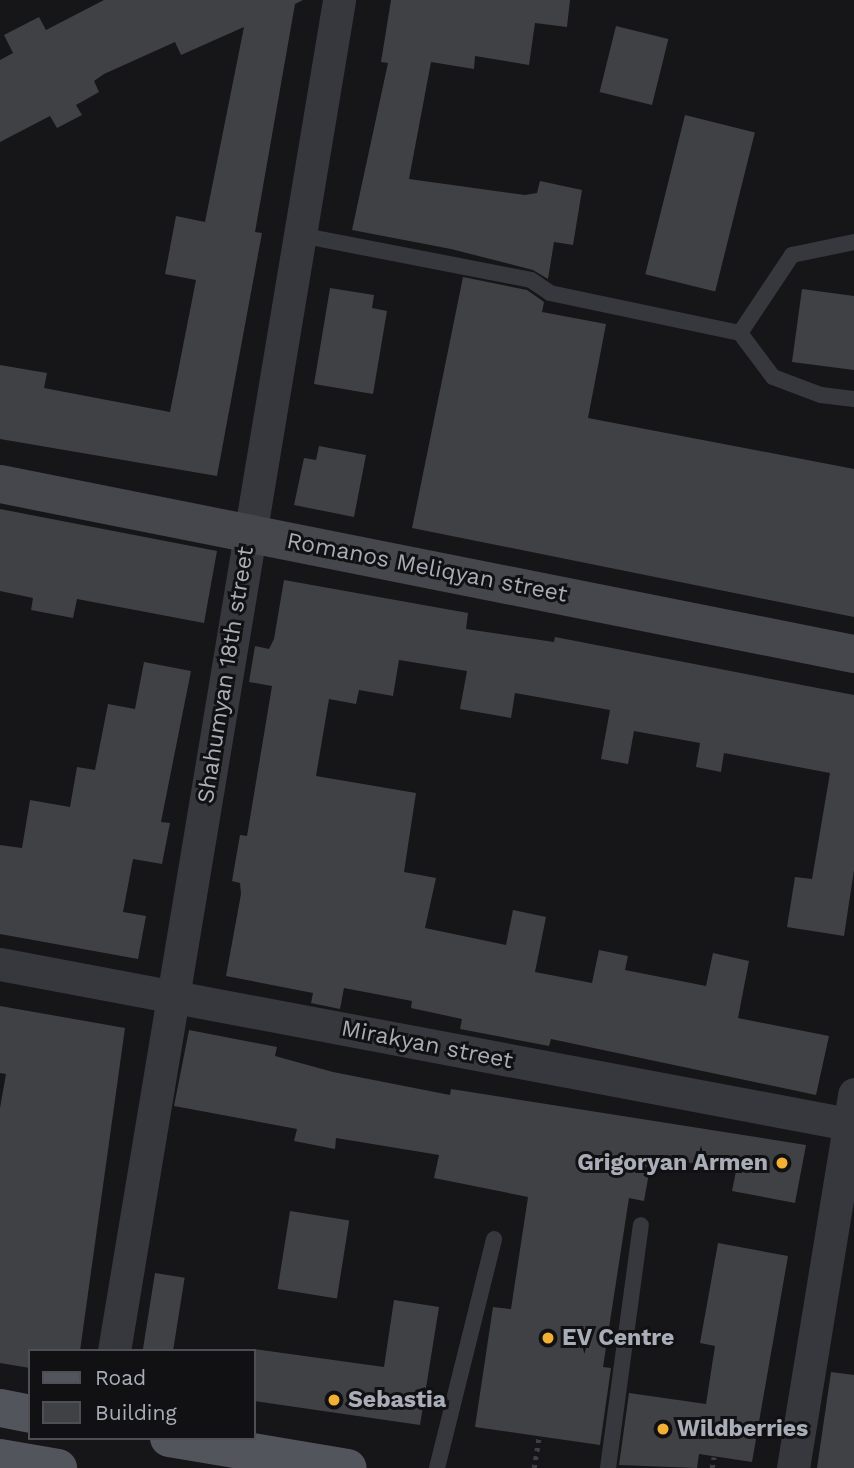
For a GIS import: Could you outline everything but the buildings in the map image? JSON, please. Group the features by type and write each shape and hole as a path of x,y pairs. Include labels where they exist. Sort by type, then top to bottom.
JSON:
{"main road":[{"path":"0,1408 28,1414"},
{"path":"181,1440 348,1468"},
{"path":"0,1458 58,1468"}],"street":[{"name":"Shahumyan 18th street","path":"114,1349 339,0"},
{"name":"Romanos Meliqyan street","path":"0,484 854,654"},
{"name":"Mirakyan street","path":"0,964 173,997 852,1115"},
{"path":"793,1468 852,1115"}],"lane":[{"path":"300,235 531,280 550,293 740,333 773,377 821,395 854,399"},
{"path":"740,333 792,256 854,242"},
{"path":"608,1468 641,1225"},
{"path":"437,1468 494,1239"}],"path":[{"path":"534,1468 539,1437"},
{"path":"712,1468 714,1457"}],"place":[{"name":"Grigoryan Armen","path":"782,1163"},
{"name":"EV Centre","path":"548,1338"},
{"name":"Sebastia","path":"334,1400"},
{"name":"Wildberries","path":"663,1429"}]}
